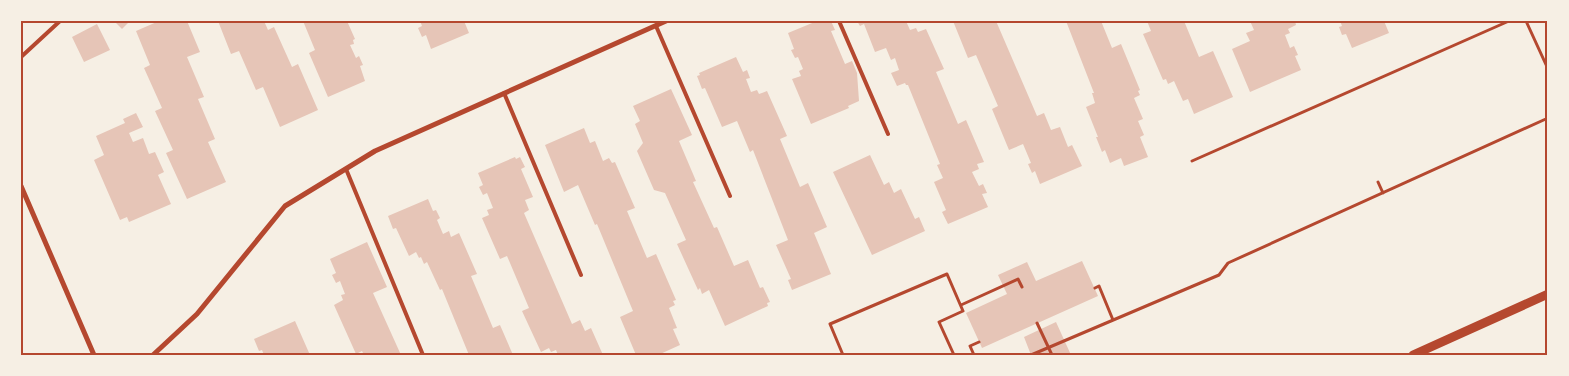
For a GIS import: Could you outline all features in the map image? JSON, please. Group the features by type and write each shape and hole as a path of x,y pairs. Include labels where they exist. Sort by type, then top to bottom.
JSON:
{"street":[{"path":"152,355 197,314 285,206 375,151 666,21"},
{"path":"21,186 94,355"},
{"path":"1413,355 1548,294"}],"lane":[{"path":"21,57 60,21"},
{"path":"839,21 888,134"},
{"path":"656,26 730,196"},
{"path":"504,93 580,275"},
{"path":"346,169 423,355"}],"path":[{"path":"1192,161 1508,21"},
{"path":"1526,21 1548,70"},
{"path":"1031,355 1219,275 1228,263 1548,118"},
{"path":"1378,182 1382,193"},
{"path":"842,355 830,324 947,274 963,310 940,322 954,355"},
{"path":"960,305 1018,279 1022,288"},
{"path":"1094,288 1099,286 1113,320"},
{"path":"1038,323 1052,355"},
{"path":"974,355 970,346 979,342"}],"building":[{"path":"114,21 130,21 122,29"},
{"path":"159,21 187,21 200,52 187,57 204,97 198,99 215,139 208,142 226,182 187,199 166,153 173,150 155,111 162,108 144,68 150,65 136,31"},
{"path":"218,21 264,21 268,30 274,27 292,67 298,64 318,110 280,127 263,87 256,90 239,51 231,54"},
{"path":"303,21 347,21 355,39 353,40 354,44 350,45 356,58 359,56 363,65 360,66 365,81 328,97 309,53 315,50"},
{"path":"420,21 464,21 469,33 431,49 426,35 422,37 418,28 422,26"},
{"path":"817,21 831,21 835,30 831,31 845,64 852,61 857,73 859,101 848,106 849,108 811,124 792,79 801,76 799,71 803,69 798,57 795,58 791,50 794,49 788,33"},
{"path":"857,21 906,21 910,30 916,28 918,32 926,29 944,69 936,72 958,124 966,120 984,162 977,164 979,169 972,172 979,186 983,184 987,193 982,194 988,207 948,224 942,212 946,210 934,182 943,178 937,165 940,164 908,85 905,83 897,86 891,73 899,70 895,58 891,60 886,48 875,52 864,24 860,26"},
{"path":"953,21 996,21 1037,116 1044,113 1051,130 1060,127 1068,147 1072,145 1082,166 1040,184 1035,171 1032,173 1028,164 1031,163 1023,144 1009,150 992,109 998,106 976,55 968,58"},
{"path":"1066,21 1101,21 1112,48 1121,44 1140,90 1138,91 1140,95 1134,98 1143,119 1138,121 1144,135 1140,137 1148,157 1124,166 1121,158 1110,163 1105,150 1102,152 1086,107 1095,103 1092,93 1094,93"},
{"path":"1147,21 1184,21 1199,57 1213,51 1233,97 1194,114 1188,99 1183,101 1174,81 1168,84 1166,79 1163,80 1143,34 1151,31"},
{"path":"1250,21 1295,21 1296,25 1288,29 1290,33 1285,35 1290,48 1294,46 1298,55 1295,56 1301,70 1250,92 1232,49 1250,41 1246,33 1254,30"},
{"path":"1340,21 1384,21 1389,33 1352,48 1346,34 1342,35 1339,27 1342,26"},
{"path":"97,24 110,50 84,62 72,37"},
{"path":"736,57 743,72 747,70 750,78 746,79 751,92 757,90 759,94 767,91 787,136 780,139 800,187 808,183 827,227 814,233 831,274 792,290 788,280 791,279 776,245 788,240 753,150 750,152 737,121 722,127 705,88 702,89 697,76 700,75 699,73"},
{"path":"671,89 692,135 679,141 696,181 693,182 714,228 717,227 734,266 748,260 760,288 763,287 770,302 767,303 768,306 725,326 709,290 702,294 700,288 698,290 677,244 686,240 665,193 654,190 637,151 643,143 635,124 640,121 633,106"},
{"path":"136,113 143,127 129,133 133,142 143,138 149,154 155,152 164,172 158,175 171,204 129,222 127,217 120,220 94,160 104,155 96,136 125,123 123,119"},
{"path":"584,128 590,143 595,141 603,161 609,158 612,163 615,162 635,208 627,211 647,258 656,254 676,300 673,301 675,305 669,308 677,328 673,329 680,345 658,355 636,355 620,317 633,311 597,224 595,225 578,185 564,192 545,145"},
{"path":"870,155 884,185 889,182 894,193 901,189 915,219 919,217 925,231 872,255 833,172"},
{"path":"515,157 516,159 520,157 525,167 521,169 533,197 525,200 529,210 524,213 572,324 580,320 585,331 591,328 603,355 558,355 556,350 551,352 549,348 541,352 522,311 529,308 507,256 500,259 482,218 489,215 487,210 493,208 487,193 483,195 479,187 483,185 478,173"},
{"path":"428,199 433,211 436,210 440,218 437,220 443,234 449,231 451,237 459,233 477,274 471,276 493,328 500,325 513,355 469,355 442,289 440,290 427,262 424,264 416,252 409,256 396,228 393,229 388,216"},
{"path":"367,242 387,287 373,293 401,355 364,355 362,351 356,354 334,305 343,300 341,295 345,294 340,281 336,283 332,275 336,273 330,259"},
{"path":"1082,261 1098,296 982,348 966,313 1007,294 998,275 1027,262 1036,281"},
{"path":"295,321 310,355 264,355 262,350 259,351 254,339"},
{"path":"1056,322 1071,355 1031,355 1024,337"}]}
